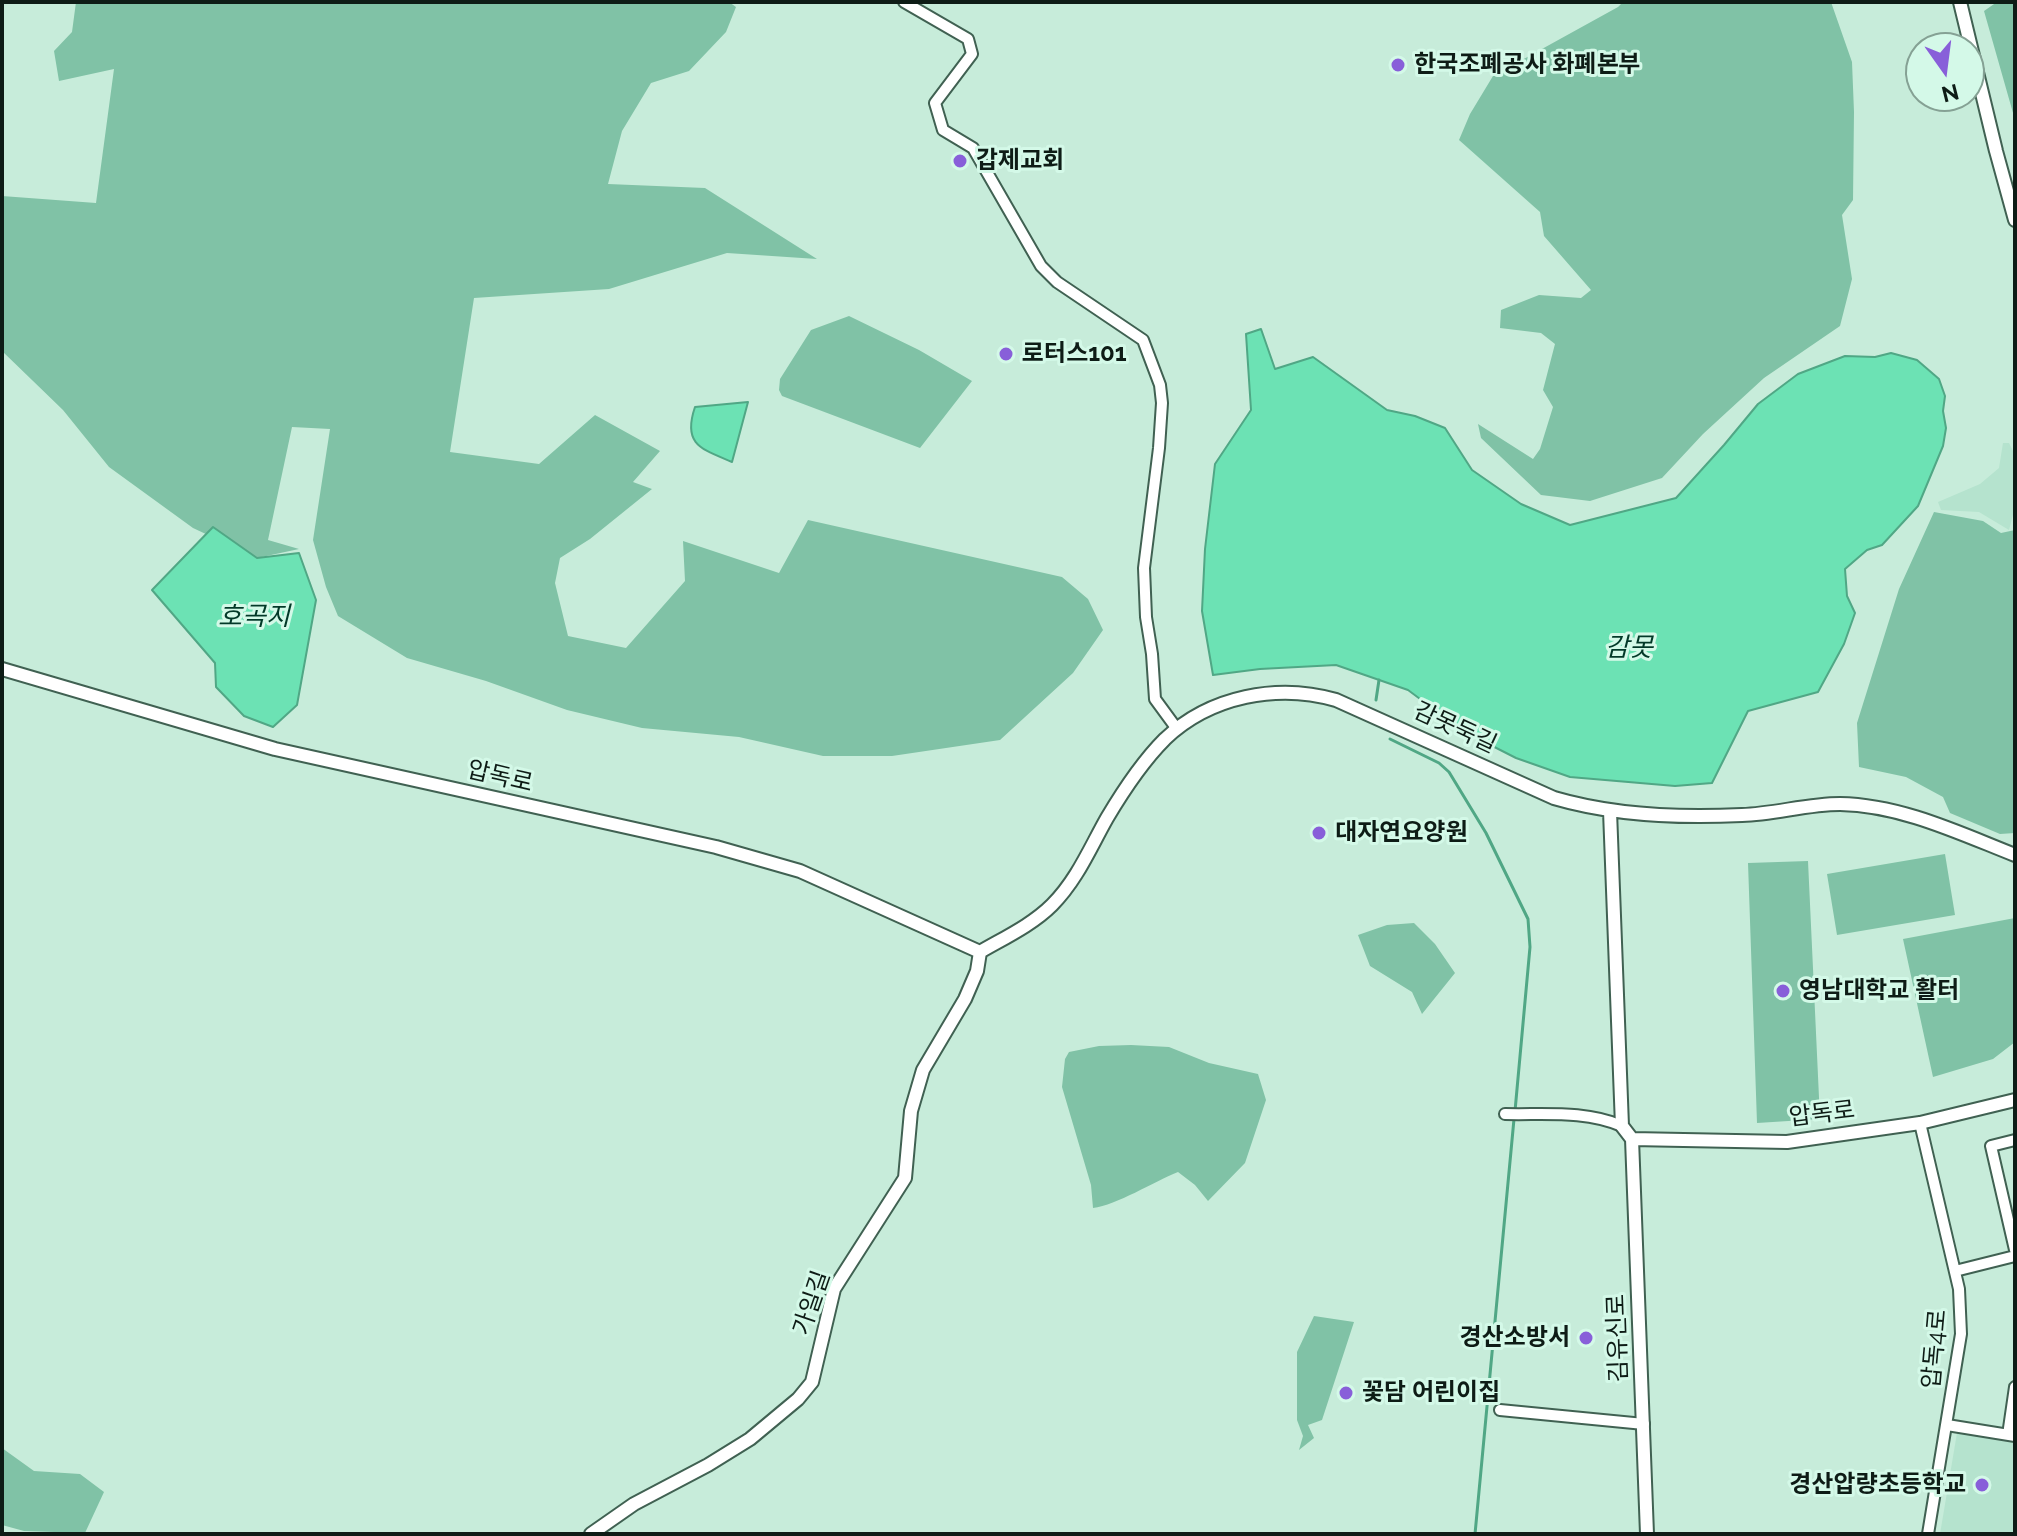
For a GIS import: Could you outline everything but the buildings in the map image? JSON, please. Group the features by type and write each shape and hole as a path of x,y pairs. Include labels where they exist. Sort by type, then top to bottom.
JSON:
{"street":[{"path":"904,2 968,39 972,54 935,103 943,130 973,148 1041,266 1057,282 1143,340 1160,385 1159,448 1144,568 1146,617 1155,699 1177,729"},
{"path":"1960,2 2015,220"},
{"name":"압독로","path":"2,669 275,749 716,847 800,871 980,952"},
{"name":"감못둑길","path":"980,952 1051,907 1076,875 1108,816 1163,742 1177,729 1211,709 1250,695 1299,691 1336,700 1554,798 1610,811 1744,815 1837,804 1871,807 1921,818 2015,855"},
{"path":"1610,811 1622,1126"},
{"name":"가일길","path":"591,1534 634,1504 750,1439 798,1399 812,1382 834,1289 905,1178 911,1111 923,1070 965,999 977,971 980,952"},
{"name":"압독로","path":"1632,1139 1787,1142 1920,1123 2015,1100"},
{"path":"1505,1114 1554,1112 1611,1121 1622,1126 1632,1139"},
{"name":"압독4로","path":"1920,1123 1959,1289 1961,1334 1928,1534"},
{"name":"김유신로","path":"1632,1139 1647,1534"},
{"path":"1955,1271 2015,1253 2009,1199 1991,1146 2015,1140"},
{"path":"1947,1425 2011,1436 2015,1387"},
{"path":"1500,1410 1644,1424"}],"shaded area":[{"path":"76,2 729,2 736,7 726,32 689,71 651,83 622,131 608,184 705,188 817,259 727,253 609,289 474,298 450,452 539,464 595,415 660,451 633,482 652,489 590,539 560,558 555,583 568,636 626,648 685,581 683,541 779,573 808,520 1062,577 1088,599 1103,630 1073,673 1000,740 892,756 823,756 739,737 642,728 567,710 486,681 407,658 338,616 313,540 330,429 292,427 268,540 299,549 257,558 193,528 109,467 63,410 2,351 2,196 96,203 114,69 59,81 54,51 72,32"},
{"path":"1623,2 1831,2 1852,62 1853,200 1842,215 1852,279 1840,326 1764,378 1703,434 1662,478 1590,501 1541,495 1481,438 1478,424 1533,459 1540,449 1553,407 1543,390 1555,344 1541,333 1500,328 1501,310 1539,295 1581,298 1591,290 1544,236 1540,212 1459,140 1470,114 1493,76"},
{"path":"1997,2 2015,2 2015,120 1984,11"},
{"path":"849,316 919,350 972,381 920,448 782,396 780,379 811,330"},
{"path":"2003,443 2009,443 2015,455 2015,507 2009,530 1979,512 1941,510 1938,502 1980,484 1999,468"},
{"path":"1934,512 1983,521 2001,533 2015,530 2015,833 2000,834 1950,813 1943,797 1906,777 1859,767 1857,723 1899,589"},
{"path":"1945,854 1955,915 1837,935 1827,874"},
{"name":"영남대학교 활터","path":"1808,861 1820,1119 1757,1123 1748,863"},
{"path":"2015,918 2015,1042 1993,1059 1933,1077 1903,939"},
{"path":"1414,923 1435,944 1455,973 1422,1014 1412,992 1370,966 1358,935 1387,925"},
{"path":"1099,1046 1169,1047 1209,1063 1258,1074 1266,1100 1245,1163 1208,1201 1195,1185 1178,1172 1124,1198 1093,1208 1091,1185 1062,1087 1065,1059 1069,1052"},
{"path":"1314,1316 1354,1322 1322,1420 1308,1425 1314,1438 1299,1450 1303,1436 1297,1420 1297,1352"},
{"name":"경산압량초등학교","path":"1958,1427 2015,1436 2015,1534 1940,1534"},
{"path":"2,1448 34,1471 80,1474 104,1492 85,1533 24,1531 2,1525"}],"water":[{"name":"감못","path":"1261,329 1275,369 1313,357 1387,410 1415,416 1445,428 1472,470 1521,504 1570,525 1676,498 1758,404 1798,374 1845,356 1875,357 1891,353 1917,360 1939,379 1945,396 1943,411 1946,428 1943,446 1918,506 1882,545 1867,550 1845,569 1847,596 1855,613 1844,644 1818,692 1748,711 1712,783 1675,786 1570,777 1516,758 1463,731 1408,690 1336,665 1213,675 1202,611 1205,549 1215,464 1251,410 1246,334"},
{"path":"748,402 732,462 697,444 691,430 695,407"},
{"name":"호곡지","path":"213,527 257,558 299,553 316,600 297,705 273,727 244,716 216,687 215,663 152,590"}],"waterway":[{"path":"1376,700 1379,680"},
{"path":"1390,739 1439,763 1449,772 1486,833 1528,919 1530,947 1515,1111"},
{"path":"1475,1534 1514,1119"}],"place":[{"name":"한국조폐공사 화폐본부","path":"1398,65"},
{"name":"갑제교회","path":"960,161"},
{"name":"로터스101","path":"1006,354"},
{"name":"대자연요양원","path":"1319,833"},
{"name":"영남대학교 활터","path":"1783,991"},
{"name":"경산소방서","path":"1586,1338"},
{"name":"꽃담 어린이집","path":"1346,1393"},
{"name":"경산압량초등학교","path":"1982,1485"}]}
